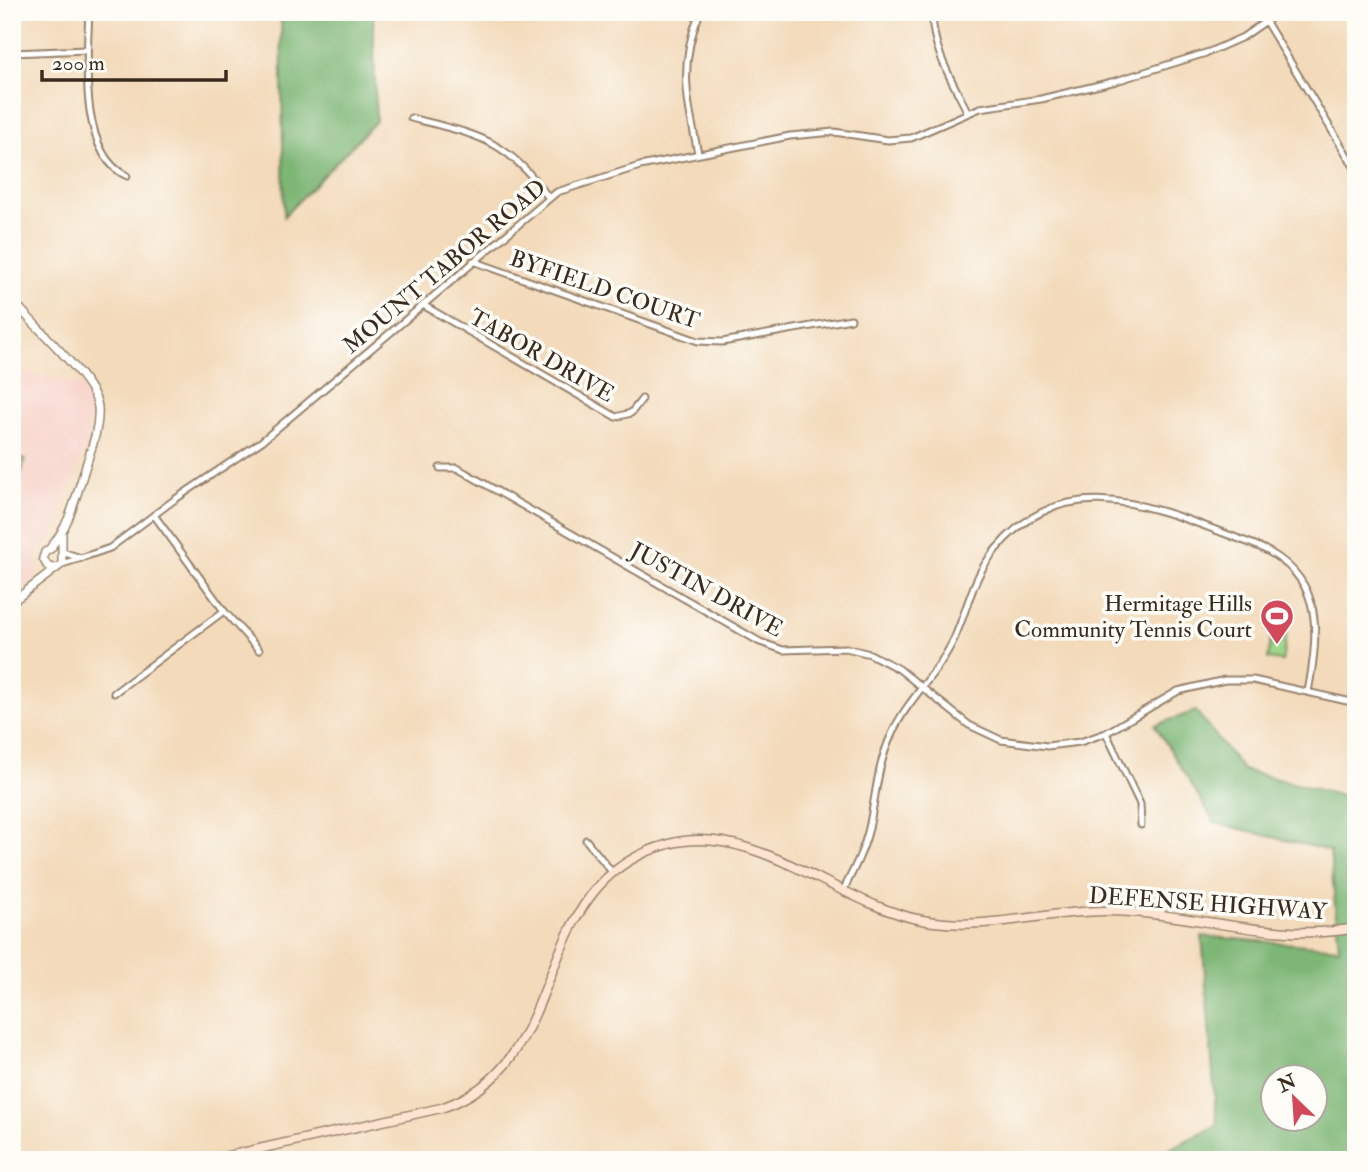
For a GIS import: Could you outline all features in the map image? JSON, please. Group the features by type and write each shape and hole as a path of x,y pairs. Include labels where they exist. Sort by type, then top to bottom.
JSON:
{"main road":[{"name":"DEFENSE HIGHWAY","path":"211,1160 429,1111 463,1100 486,1086 509,1062 523,1040 578,911 592,891 612,872 659,847 685,841 714,841 745,848 900,915 951,924 985,925 1104,911 1306,933 1356,928"}],"street":[{"path":"89,12 87,92 96,135 113,168 127,176"},
{"path":"698,153 684,80 689,42 700,12"},
{"path":"932,12 932,28 939,54 968,113"},
{"name":"MOUNT TABOR ROAD","path":"59,566 110,548 262,441 548,197 582,182 698,153 821,132 888,140 911,138 993,105 1041,99 1147,73 1227,46 1279,12"},
{"path":"1266,22 1356,170"},
{"path":"12,53 87,50"},
{"path":"411,118 493,142 522,164 548,197"},
{"name":"BYFIELD COURT","path":"473,261 698,341 722,342 851,319"},
{"path":"12,299 80,374 96,399 98,416 93,440 62,534 59,566 12,602"},
{"name":"TABOR DRIVE","path":"423,305 612,415 628,415 642,399"},
{"name":"JUSTIN DRIVE","path":"440,468 457,468 774,649 858,650 899,668 957,717 1001,740 1047,746 1080,742 1106,733 1178,691 1210,682 1253,680 1356,703"},
{"path":"843,891 864,845 885,749 896,724 952,643 981,572 1005,540 1045,512 1075,502 1106,499 1147,506 1253,544 1288,566 1306,591 1317,625 1308,692"},
{"path":"154,516 224,611 259,650"},
{"path":"38,584 45,552 62,534"},
{"path":"50,548 81,558"},
{"path":"44,562 59,566"},
{"path":"114,693 224,611"},
{"path":"1106,733 1140,804 1141,825"},
{"path":"586,840 612,872"}],"shaded area":[{"path":"12,369 83,386 90,401 92,416 88,439 50,539 37,548 37,578 12,597"}],"green space":[{"path":"281,12 373,12 376,121 284,216"},
{"path":"12,456 25,460 12,505"},
{"name":"Hermitage Hills Community Tennis Court","path":"1272,629 1287,632 1282,661 1268,659"},
{"path":"1196,711 1243,770 1342,796 1356,794 1356,1053 1348,1058 1356,1074 1356,1160 1148,1160 1217,1125 1202,936 1339,948 1330,851 1215,823 1155,725"}],"place":[{"name":"Hermitage Hills Community Tennis Court","path":"1277,646"}]}
